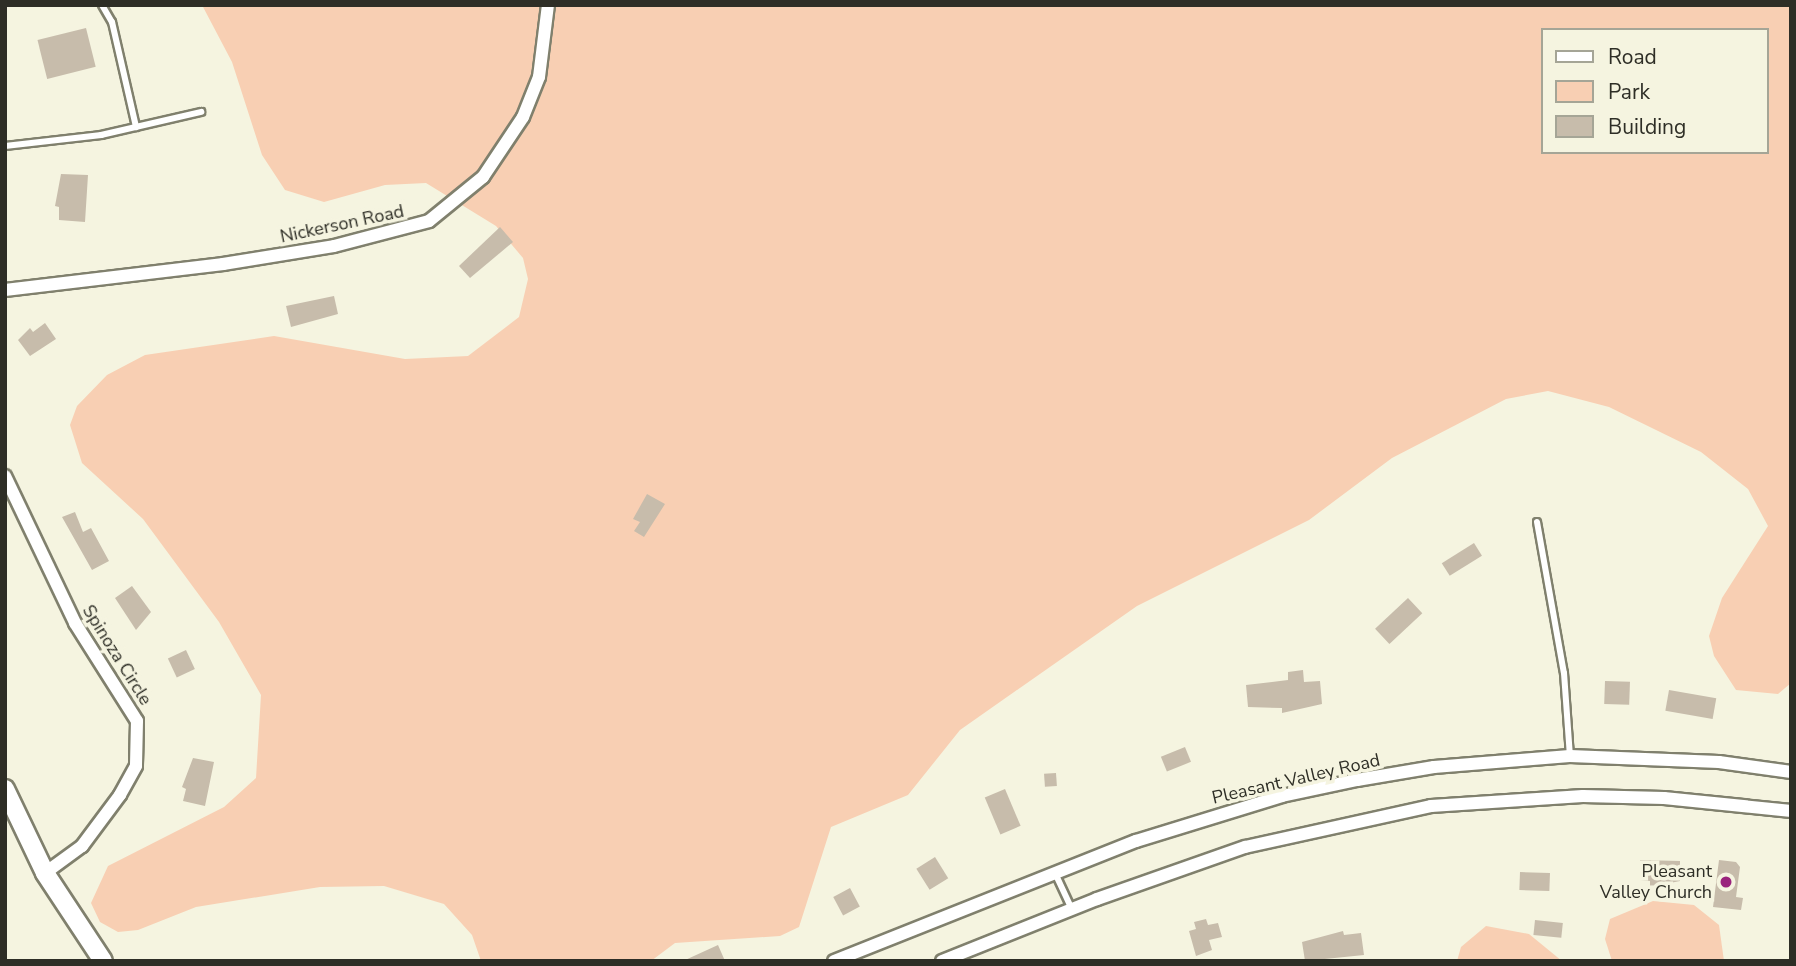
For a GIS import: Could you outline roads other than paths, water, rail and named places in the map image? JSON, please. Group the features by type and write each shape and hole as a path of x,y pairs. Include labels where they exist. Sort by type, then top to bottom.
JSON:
{"street":[{"name":"Nickerson Road","path":"5,290 223,264 334,246 429,221 483,177 523,117 539,77 548,5"},
{"name":"Spinoza Circle","path":"5,476 75,623 137,721 136,766 120,795 82,846 45,873"},
{"name":"Pleasant Valley Road","path":"834,961 1055,873 1209,817 1282,796 1434,767 1570,756 1719,762 1791,772"},
{"path":"5,789 45,873 103,961"},
{"path":"942,961 1072,909 1245,847 1431,806 1583,796 1664,798 1791,811"}],"lane":[{"path":"102,5 112,22 136,127"},
{"path":"5,145 136,127 201,112"},
{"path":"1537,522 1564,673 1570,756"},
{"path":"1055,873 1072,909"}],"place":[{"name":"Pleasant Valley Church","path":"1726,882"}]}
